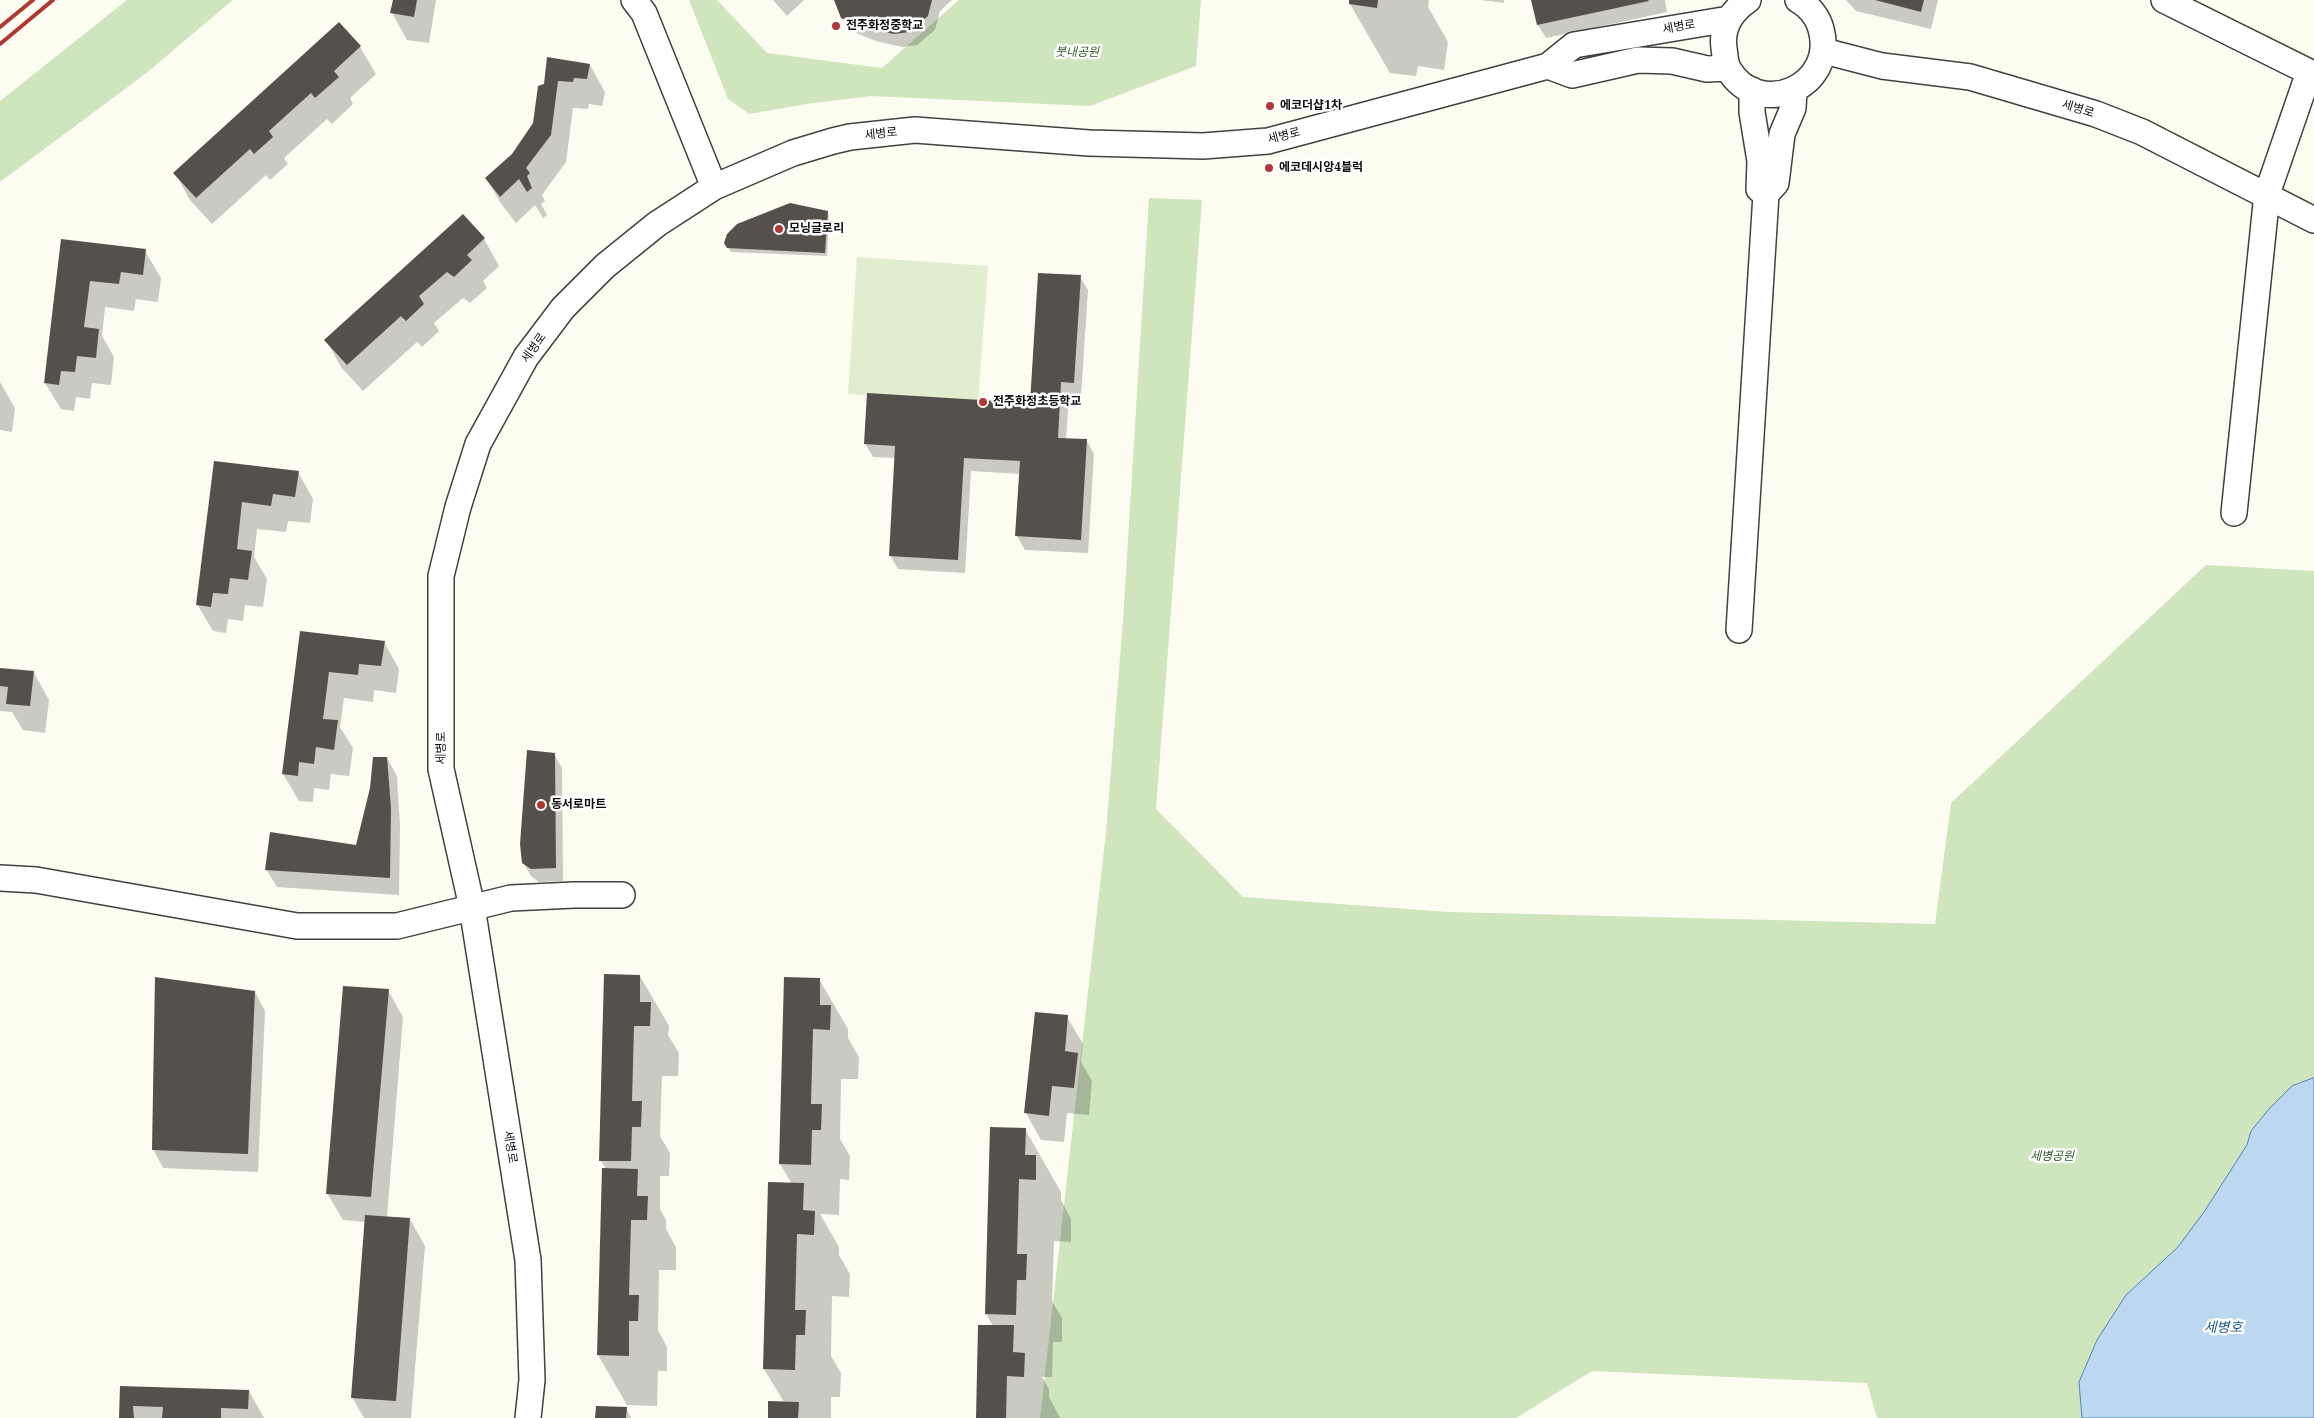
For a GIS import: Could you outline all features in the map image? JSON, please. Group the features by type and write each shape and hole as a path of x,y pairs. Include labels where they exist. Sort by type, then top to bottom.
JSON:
{"street":[{"path":"634,0 644,13 714,187"},
{"path":"1548,66 1572,75 1638,60 1672,61 1707,69 1728,68 1738,81 1752,90 1767,95 1794,91 1810,79 1819,66 1824,51 1824,37 1820,23 1812,11 1800,0"},
{"path":"2164,0 2308,72 2267,194 2234,513"},
{"name":"세병로","path":"528,1418 532,1380 528,1260 472,907 441,769 441,576 458,507 478,444 526,357 566,305 605,266 657,224 714,187 794,153 834,141 850,137 915,130 1090,143 1203,146 1268,141 1548,66 1574,45 1738,7"},
{"name":"세병로","path":"1728,68 1723,38 1738,7"},
{"name":"세병로","path":"1824,51 1882,66 1970,77 2096,114 2142,132 2267,194 2314,220"},
{"path":"1752,90 1752,112 1760,161 1759,189 1766,194"},
{"path":"1739,630 1766,194 1776,183 1782,134 1793,108 1794,91"},
{"path":"0,878 36,880 297,926 397,926 511,898 622,895"}],"green space":[{"path":"127,0 233,0 145,74 0,182 0,101"},
{"name":"붓내공원","path":"689,0 717,0 767,53 882,68 959,0 1201,0 1196,66 1090,106 871,96 806,104 749,114 728,99"},
{"name":"세병공원","path":"1149,198 1202,200 1156,809 1243,897 1449,912 1935,924 1951,803 2206,565 2314,571 2314,1418 1877,1418 1867,1383 1592,1371 1516,1418 1040,1418 1106,832 1123,620"},
{"path":"857,257 988,266 978,403 848,394"}],"water":[{"name":"세병호","path":"2314,1078 2314,1418 2082,1418 2079,1382 2097,1340 2126,1295 2178,1247 2204,1212 2247,1145 2251,1131 2269,1109 2292,1086"}],"building":[{"path":"393,0 417,0 414,17 390,13"},
{"path":"834,0 932,0 928,16 909,32 894,34 867,28 841,18"},
{"path":"1349,0 1378,0 1377,8 1349,4"},
{"path":"1531,0 1648,0 1649,1 1537,25"},
{"path":"1875,0 1924,0 1921,12"},
{"path":"339,22 361,46 334,71 339,77 315,98 311,93 269,131 273,137 254,154 250,149 196,198 173,173"},
{"path":"547,57 590,64 587,79 574,78 573,82 558,81 551,135 526,168 530,173 527,176 532,188 527,192 519,179 500,197 485,178 512,154 533,123 538,86 544,84"},
{"name":"모닝글로리","path":"790,203 828,211 825,253 727,248 724,243 727,234 737,224"},
{"path":"463,214 485,238 467,255 472,260 454,277 447,272 419,296 424,304 406,321 401,316 347,365 324,340"},
{"path":"61,239 146,249 143,275 121,272 119,284 90,281 84,327 99,329 96,358 77,356 75,372 61,371 59,385 44,383"},
{"path":"1038,273 1081,275 1074,383 1061,382 1058,438 1087,439 1081,540 1015,536 1020,461 964,458 958,560 889,556 895,446 864,444 867,393 1030,403"},
{"path":"214,461 299,471 295,497 273,494 271,506 242,502 237,549 252,551 248,580 230,578 228,594 213,593 211,607 196,605"},
{"path":"300,631 385,641 381,666 359,664 358,675 329,672 323,719 338,720 334,750 316,747 314,764 299,762 298,776 282,774"},
{"path":"0,668 34,671 30,706 6,704 8,687 0,686"},
{"path":"527,750 555,753 556,868 531,869 522,863 520,844"},
{"path":"373,757 387,757 391,808 390,878 265,870 270,832 356,845 370,788"},
{"path":"604,974 640,975 640,1002 651,1002 650,1026 634,1026 632,1101 642,1101 641,1127 632,1127 631,1161 599,1161"},
{"path":"155,977 255,991 248,1154 152,1150"},
{"path":"784,977 820,978 820,1005 831,1005 830,1030 813,1029 811,1104 822,1104 821,1130 812,1130 811,1165 779,1164"},
{"path":"343,986 389,989 371,1197 326,1194"},
{"path":"1035,1012 1068,1015 1065,1051 1078,1053 1074,1088 1052,1086 1049,1116 1024,1113"},
{"path":"990,1127 1026,1128 1025,1155 1036,1155 1036,1180 1019,1179 1017,1254 1027,1254 1026,1280 1017,1280 1016,1315 985,1314"},
{"path":"602,1168 638,1169 637,1196 648,1196 647,1220 631,1220 629,1295 639,1295 638,1321 629,1321 629,1356 597,1355"},
{"path":"768,1182 804,1183 803,1210 815,1211 814,1235 797,1234 795,1310 806,1310 805,1335 796,1335 795,1370 763,1369"},
{"path":"365,1215 410,1218 396,1401 351,1398"},
{"path":"978,1325 1014,1325 1013,1352 1025,1353 1024,1377 1007,1376 1006,1418 976,1418"},
{"path":"120,1386 249,1390 248,1409 221,1408 221,1418 162,1418 163,1407 133,1406 134,1418 119,1418"},
{"path":"768,1401 799,1402 798,1418 768,1418"},
{"path":"596,1406 627,1407 626,1418 595,1418"}],"railway":[{"path":"0,27 33,0"},
{"path":"0,44 53,0"}],"place":[{"name":"전주화정중학교","path":"836,26"},
{"name":"에코더샵1차","path":"1270,106"},
{"name":"에코데시앙4블럭","path":"1269,168"},
{"name":"모닝글로리","path":"779,229"},
{"name":"전주화정초등학교","path":"983,402"},
{"name":"동서로마트","path":"541,805"}]}
